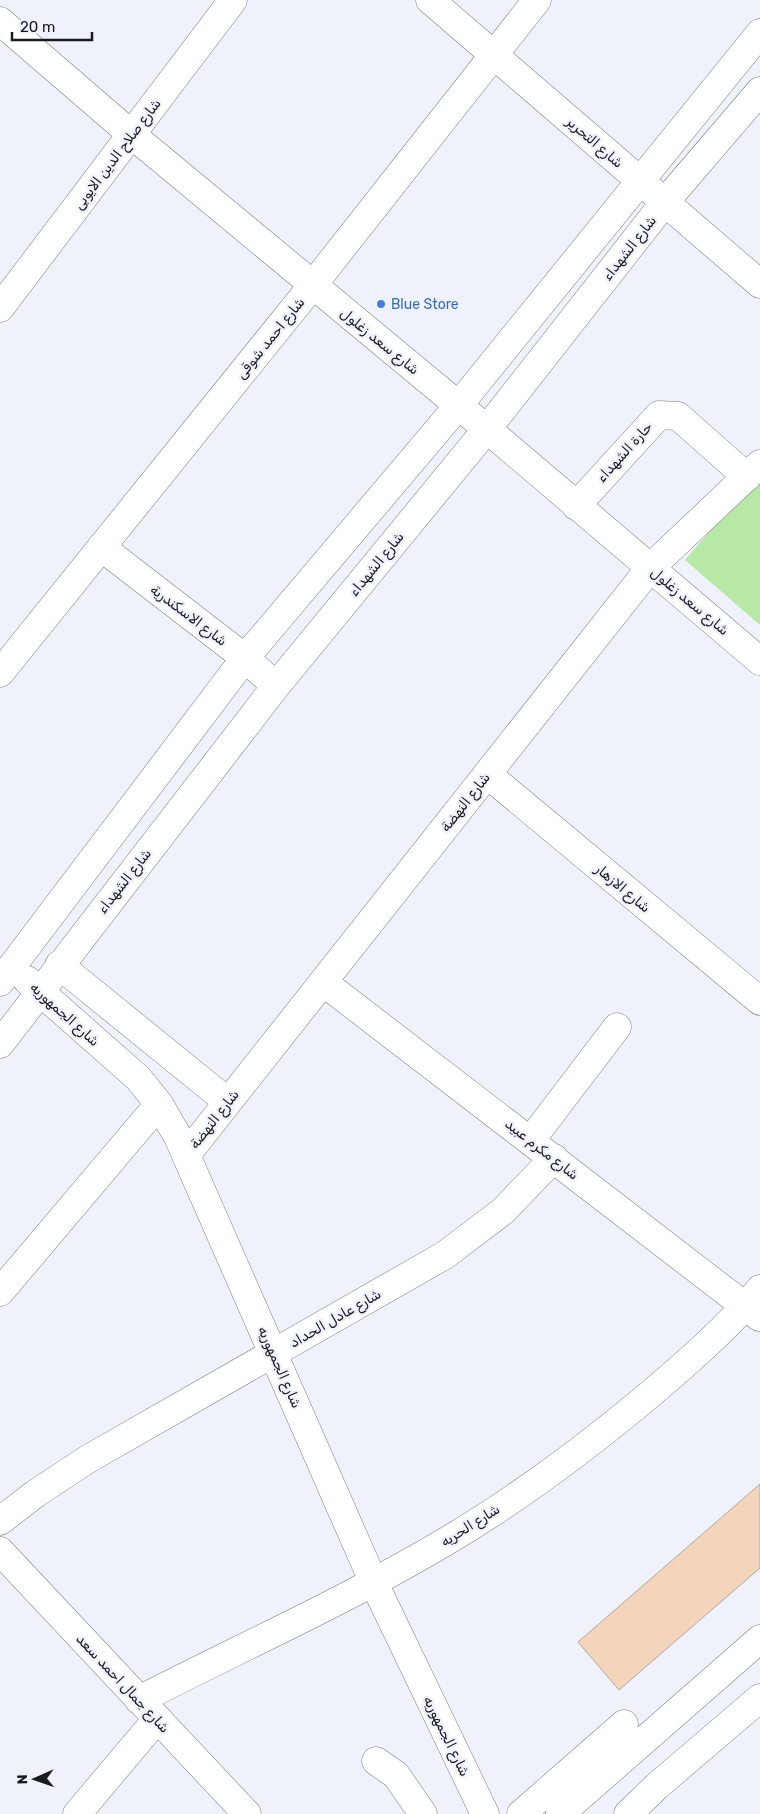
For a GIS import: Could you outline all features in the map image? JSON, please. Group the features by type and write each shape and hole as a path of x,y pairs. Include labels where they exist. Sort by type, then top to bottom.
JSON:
{"street":[{"name":"شارع صلاح الدين الايوبى","path":"0,308 233,0"},
{"name":"شارع التحرير","path":"430,0 760,284"},
{"name":"شارع احمد شوقى","path":"0,673 312,286 537,0"},
{"name":"شارع سعد زغلول","path":"0,21 131,134 312,286 487,429 760,660"},
{"path":"4,968 245,658 458,406 760,33"},
{"name":"شارع الشهداء","path":"0,1044 40,993 59,964 276,686 487,429 665,202 760,91"},
{"name":"حارة الشهداء","path":"576,506 659,415 678,416 753,471"},
{"name":"شارع النهضة","path":"186,1154 650,568 753,471"},
{"name":"شارع الاسكندرية","path":"101,547 245,658 276,686"},
{"name":"شارع الازهار","path":"487,774 760,1001"},
{"path":"59,964 228,1102"},
{"name":"شارع الجمهوريه","path":"4,968 40,993 138,1078 159,1104 186,1154 373,1581 485,1814"},
{"name":"شارع مكرم عبيد","path":"323,982 554,1158 755,1304"},
{"path":"531,1140 617,1027"},
{"path":"0,1292 159,1104"},
{"name":"شارع عادل الحداد","path":"0,1521 34,1494 88,1459 445,1255 503,1211 554,1158"},
{"name":"شارع الحريه","path":"139,1700 373,1581 462,1531 533,1485 593,1441 755,1304"},
{"name":"شارع جمال احمد سعد","path":"0,1551 247,1814"},
{"path":"560,1814 760,1639"},
{"path":"628,1814 657,1786 760,1698"},
{"path":"77,1814 157,1719"},
{"path":"521,1814 624,1724"},
{"path":"376,1760 396,1775 423,1814"}],"green space":[{"path":"760,478 760,625 685,560 734,503"}],"building":[{"path":"760,1484 760,1568 619,1690 578,1642"}],"place":[{"name":"Blue Store","path":"381,304"}]}
